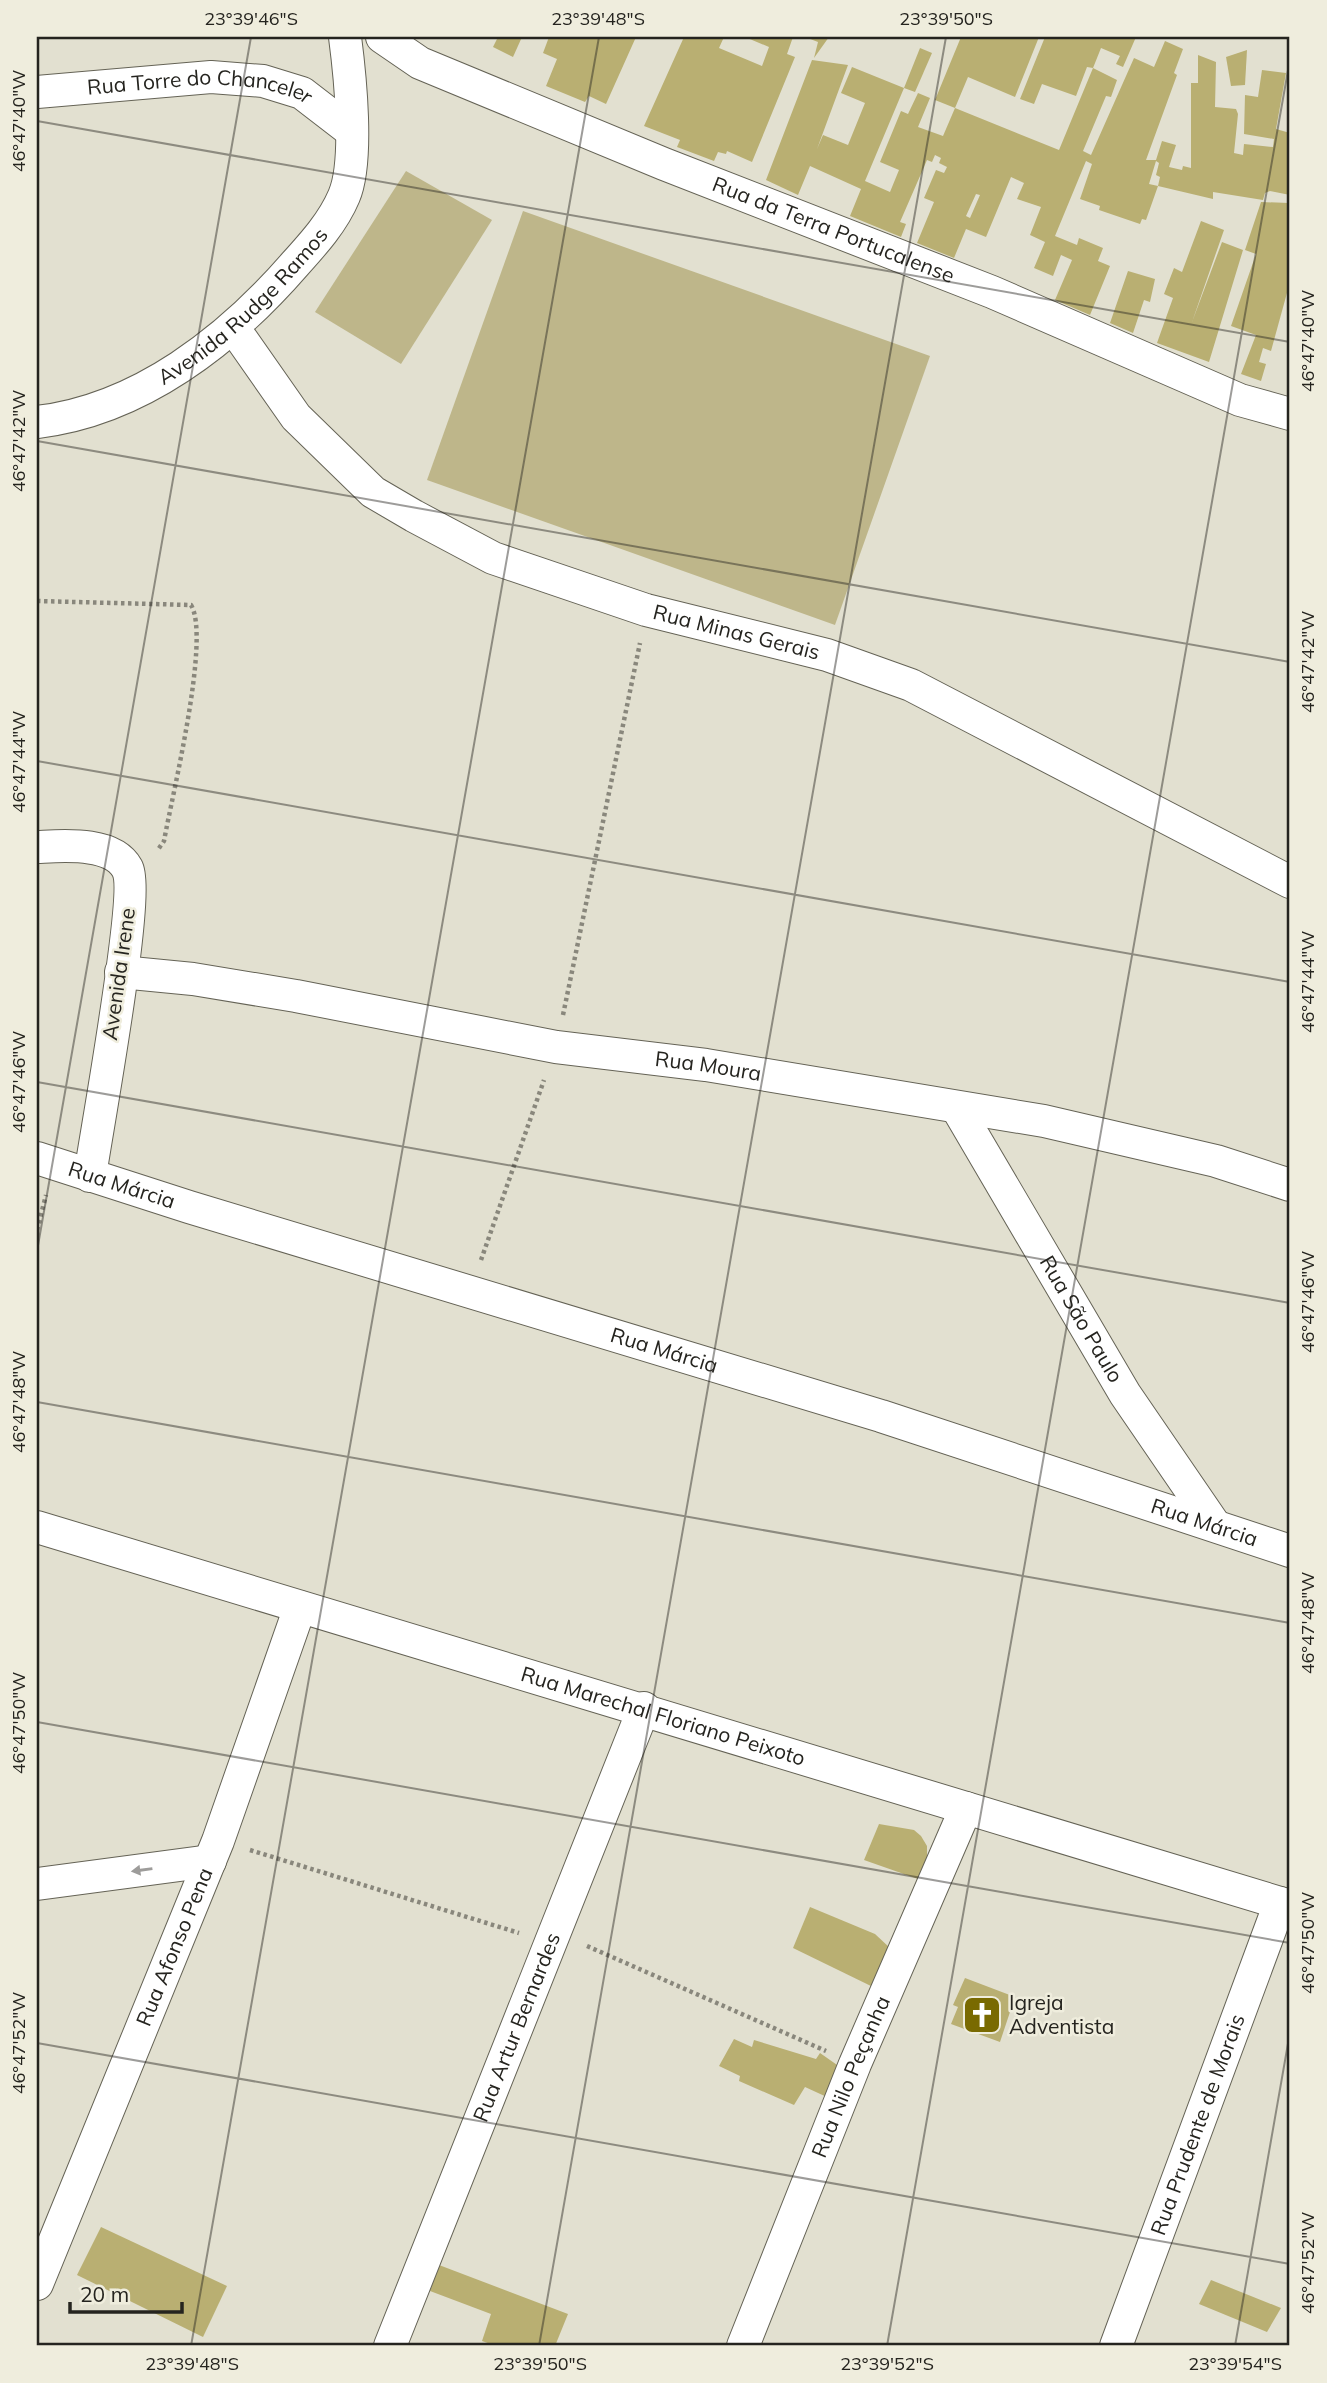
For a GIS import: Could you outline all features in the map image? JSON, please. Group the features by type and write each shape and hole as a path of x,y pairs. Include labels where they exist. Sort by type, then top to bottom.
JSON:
{"street":[{"name":"Rua da Terra Portucalense","path":"382,37 433,69 664,164 992,292 1240,400 1290,414"},
{"name":"Avenida Rudge Ramos","path":"37,422 125,398 173,370 233,327 328,227 345,194 352,153 346,47"},
{"name":"Rua Torre do Chanceler","path":"37,92 211,77 263,80 302,93 350,119"},
{"name":"Rua Minas Gerais","path":"233,327 296,417 373,492 494,558 646,610 827,655 911,685 1290,882"},
{"name":"Avenida Irene","path":"37,847 72,846 109,855 127,867 130,892 121,972 90,1176"},
{"name":"Rua Moura","path":"121,972 193,979 296,996 556,1047 706,1065 1045,1121 1203,1158 1290,1185"},
{"name":"Rua São Paulo","path":"957,1108 1125,1394 1214,1524"},
{"name":"Rua Márcia","path":"37,1158 881,1416 1290,1551"},
{"name":"Rua Marechal Floriano Peixoto","path":"38,1528 644,1708 1285,1904"},
{"name":"Rua Afonso Pena","path":"37,2284 214,1851 300,1606"},
{"name":"Rua Artur Bernardes","path":"390,2346 644,1708"},
{"name":"Rua Nilo Peçanha","path":"743,2346 855,2064 966,1808"},
{"path":"37,1884 214,1851"},
{"name":"Rua Prudente de Morais","path":"1116,2346 1285,1904"}],"path":[{"path":"37,601 191,605 198,616 191,691 164,841 130,892"},
{"path":"470,1291 556,1047 646,610"},
{"path":"214,1851 552,1937 855,2064"}],"shaded area":[{"path":"406,171 492,220 401,364 315,312"},
{"path":"523,211 930,356 835,625 427,480"}],"building":[{"path":"498,37 522,37 513,57 493,47"},
{"path":"549,37 636,37 606,104 589,96 585,102 546,86 557,59 543,53"},
{"path":"684,37 724,37 719,48 762,66 769,47 745,37 793,37 787,54 795,57 752,162 727,151 726,154 718,152 714,161 677,147 680,140 644,126"},
{"path":"805,37 829,37 814,58 818,42"},
{"path":"961,37 1039,37 1015,97 968,77 955,108 935,100"},
{"path":"1045,37 1136,37 1123,67 1116,64 1120,56 1101,48 1093,68 1087,67 1076,96 1042,84 1034,104 1020,99"},
{"path":"1165,41 1183,49 1174,73 1177,75 1146,160 1156,160 1162,141 1176,145 1169,167 1182,170 1183,166 1191,168 1191,83 1198,83 1198,55 1216,62 1215,107 1236,109 1238,114 1234,153 1243,155 1244,144 1273,147 1274,139 1244,134 1245,95 1258,97 1262,70 1286,73 1276,129 1290,133 1290,195 1270,191 1265,193 1263,200 1213,192 1213,199 1158,186 1146,220 1142,219 1140,224 1099,210 1100,206 1080,199 1092,164 1086,161 1055,236 1077,245 1079,238 1103,248 1098,261 1110,266 1090,315 1055,300 1072,260 1061,255 1053,276 1034,268 1045,242 1030,235 1041,207 1017,199 1024,183 1011,177 986,237 966,229 954,258 917,243 934,202 924,198 936,170 944,173 947,167 939,163 941,158 935,155 932,162 927,160 900,222 906,224 901,237 850,216 861,189 810,166 798,195 766,180 812,60 848,65 817,149 823,135 848,145 865,103 841,93 852,67 904,88 865,181 890,192 899,170 880,162 901,111 908,114 918,93 930,98 918,127 943,136 955,108 1059,150 1093,68 1117,80 1111,97 1106,96 1083,151 1091,155 1134,58 1154,67","holes":["1156,161 1159,163 1156,175 1160,177 1158,186 1149,184","976,194 980,195 970,218 966,216"]},
{"path":"920,48 932,53 915,92 904,88"},
{"path":"1247,50 1245,85 1231,86 1226,57"},
{"path":"1261,202 1289,203 1290,282 1271,351 1263,348 1259,362 1266,364 1261,381 1241,374 1256,335 1231,326 1256,254 1245,250"},
{"path":"1201,221 1224,230 1192,322 1222,242 1243,250 1209,362 1157,343 1173,298 1164,294 1174,268 1182,272"},
{"path":"1128,271 1155,279 1150,302 1144,300 1133,333 1110,323"},
{"path":"879,1824 914,1830 921,1836 927,1846 927,1857 918,1879 864,1860"},
{"path":"810,1907 875,1934 890,1948 873,1987 793,1948"},
{"name":"Igreja Adventista","path":"965,1978 1015,1997 1000,2042 951,2024 958,2007 953,2005"},
{"path":"734,2039 752,2047 754,2040 816,2059 820,2053 840,2067 829,2098 805,2087 794,2105 739,2081 740,2076 719,2066"},
{"path":"101,2227 227,2286 203,2337 77,2275"},
{"path":"439,2265 568,2314 555,2346 496,2346 482,2341 491,2314 430,2291"},
{"path":"1211,2280 1281,2308 1267,2332 1199,2304"}],"place":[{"name":"Igreja Adventista","path":"982,2015"}]}
